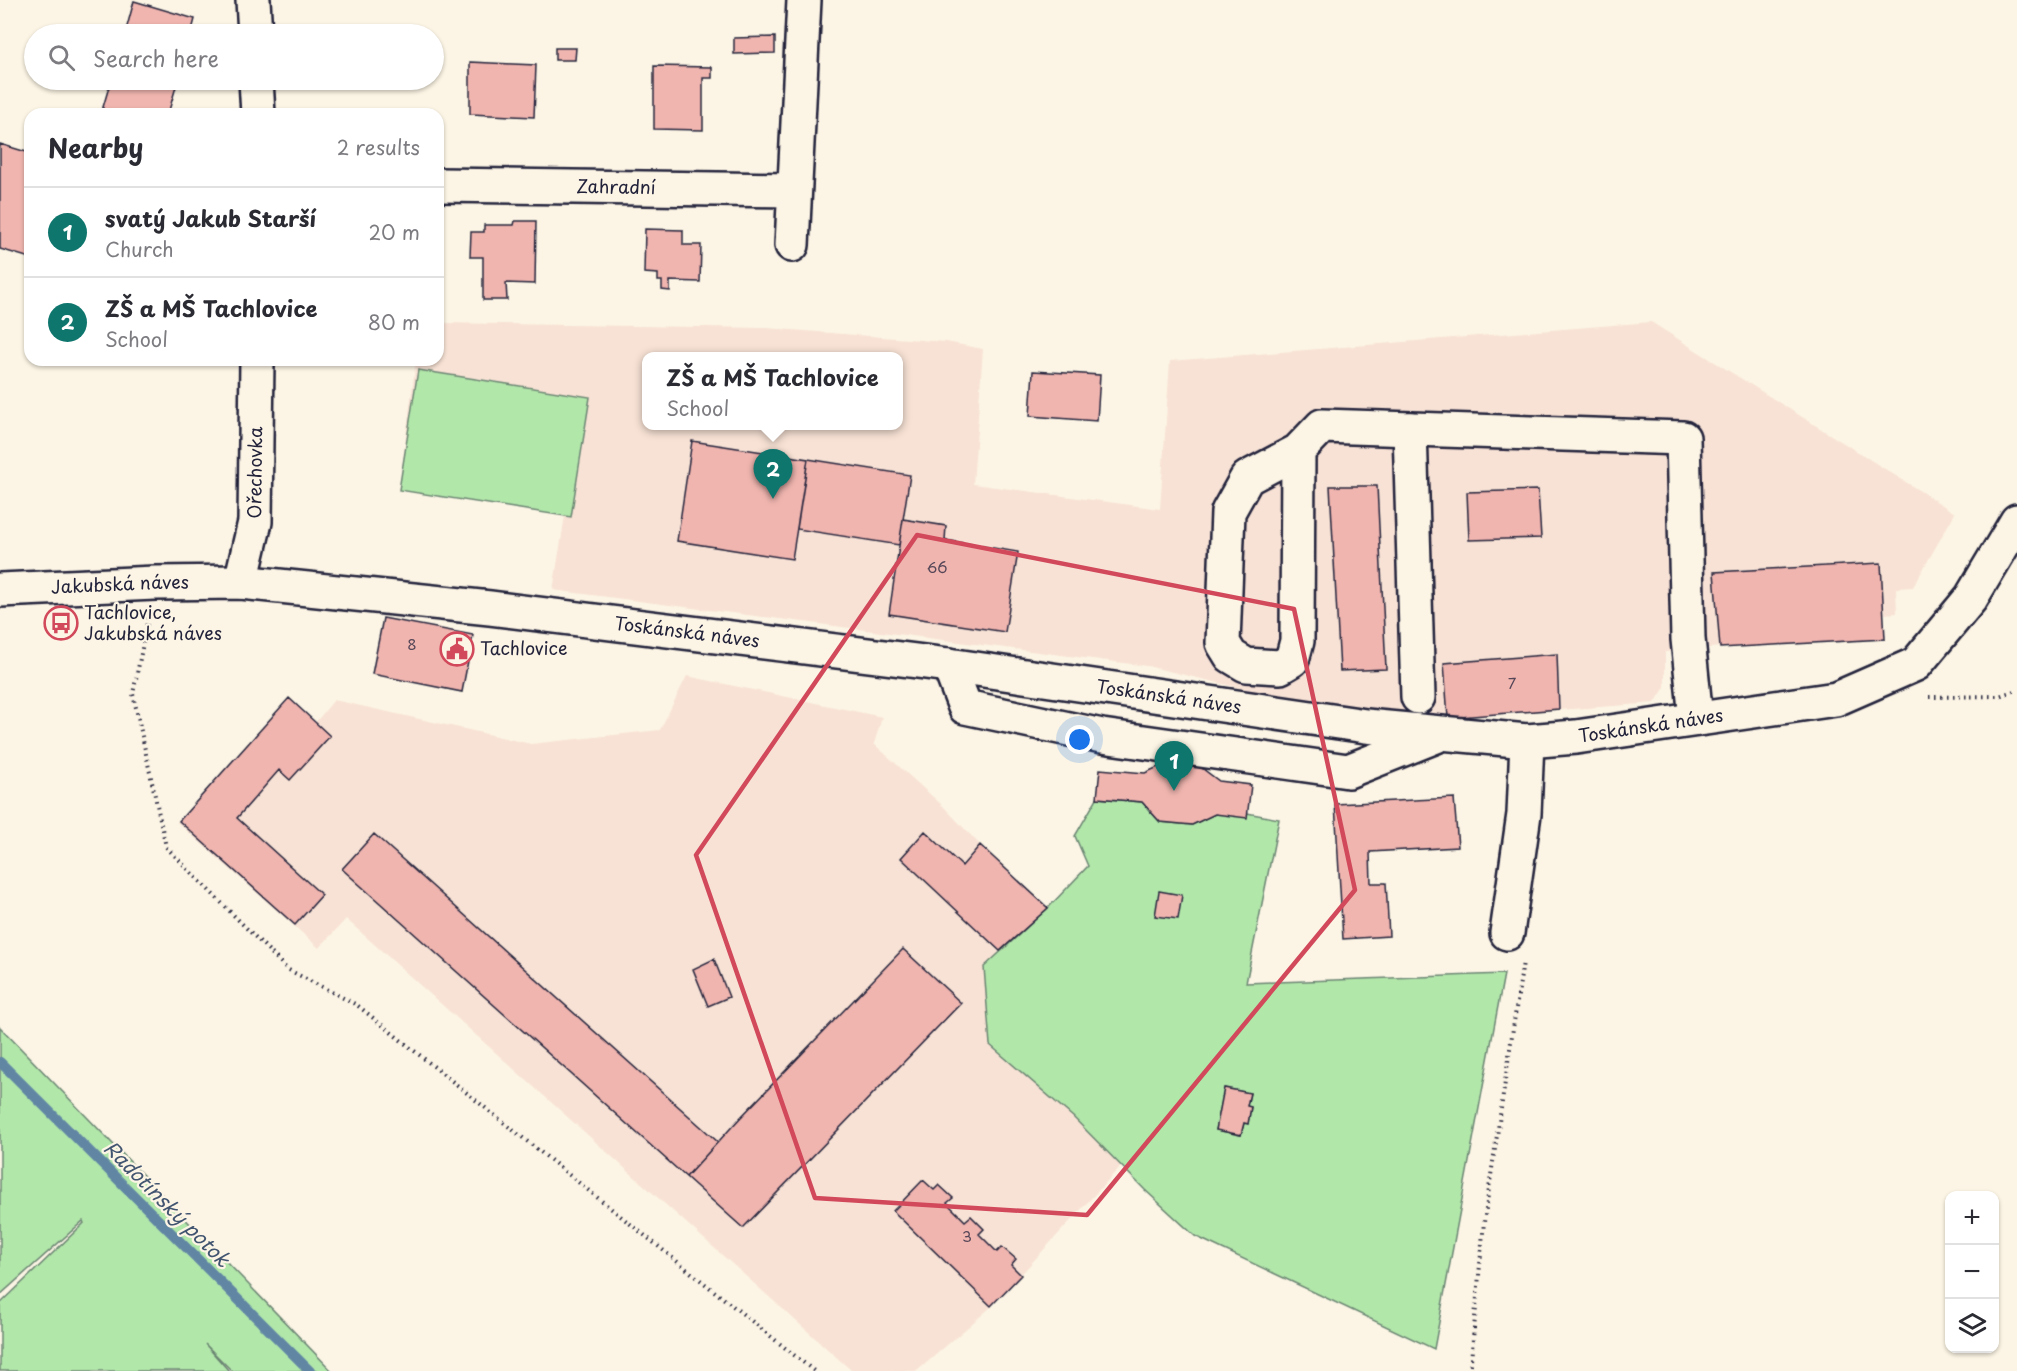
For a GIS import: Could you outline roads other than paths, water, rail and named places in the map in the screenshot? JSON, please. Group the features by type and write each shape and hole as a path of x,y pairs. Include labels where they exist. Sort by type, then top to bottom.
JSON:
{"street":[{"path":"253,0 254,24"},
{"path":"792,244 804,0"},
{"path":"257,90 258,108"},
{"name":"Zahradní","path":"444,184 794,190"},
{"name":"Ořechovka","path":"241,582 255,522 257,366"},
{"path":"1298,451 1297,641 1292,660 1280,667 1246,665 1231,656 1223,643 1228,512 1247,478 1298,451 1322,426 1683,438 1688,639 1696,719"},
{"path":"1410,429 1418,698"},
{"name":"Toskánská náves","path":"241,582 490,608 949,665 1366,726 1527,741 1576,737 1836,699 1916,664 1971,598 2017,521"},
{"name":"Jakubská náves","path":"8,584 241,582"},
{"path":"949,665 965,707 1102,736 1348,771 1444,733"},
{"path":"1507,933 1524,814 1527,741"}],"waterway":[{"name":"Radotínský potok","path":"0,1062 310,1371"}],"place":[{"name":"ZŠ a MŠ Tachlovice","path":"773,499"},
{"name":"Tachlovice, Jakubská náves","path":"61,623"},
{"name":"Tachlovice","path":"457,649"},
{"name":"svatý Jakub Starší","path":"1174,791"}]}
